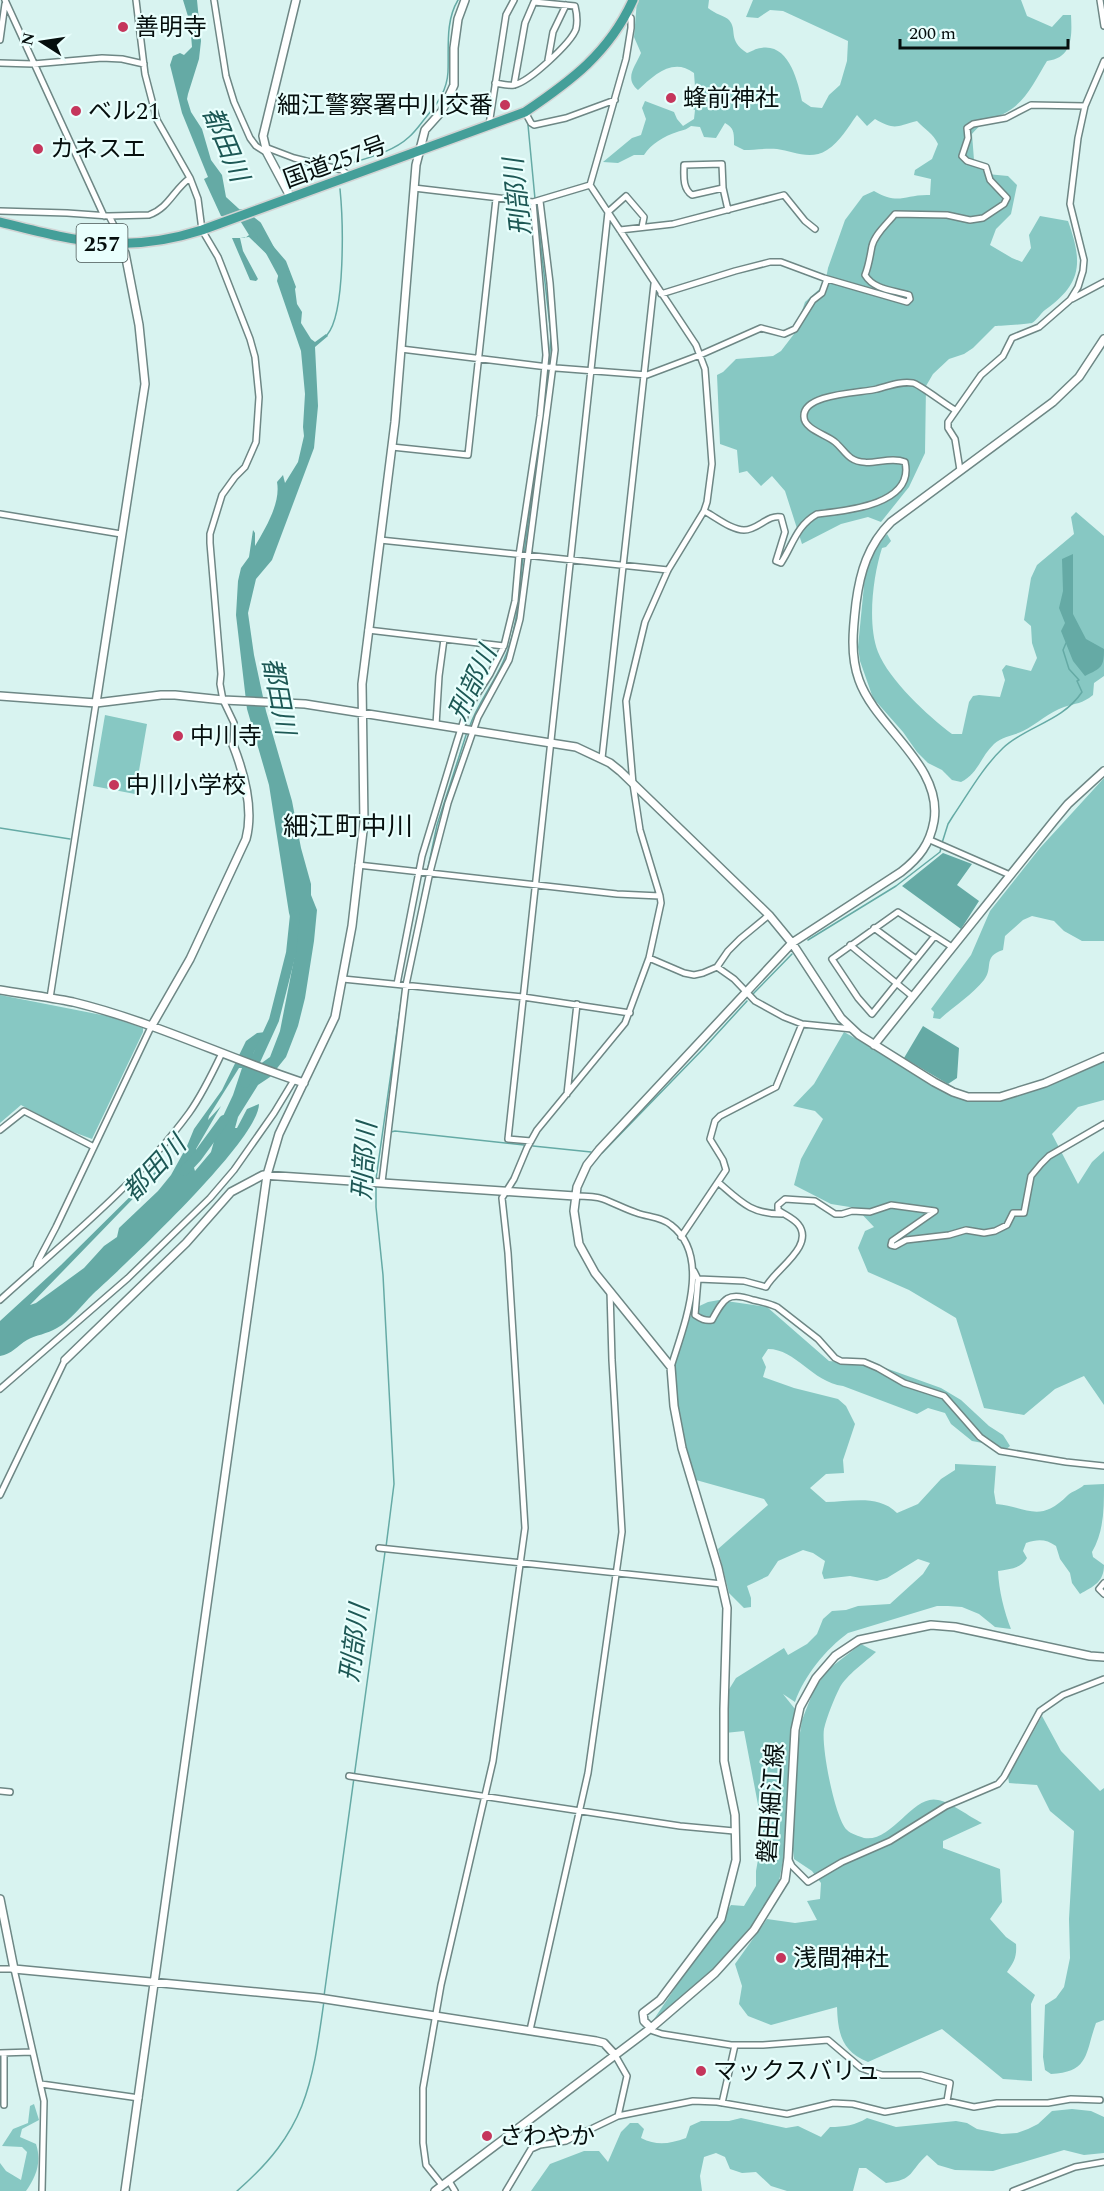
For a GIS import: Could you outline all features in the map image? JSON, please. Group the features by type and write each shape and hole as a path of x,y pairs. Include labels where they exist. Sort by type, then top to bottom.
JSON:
{"highway":[{"name":"国道257号","path":"0,222 76,241 114,244 140,244 180,237 204,229 525,112 568,83 589,64 608,42 633,0"}],"street":[{"path":"36,1268 151,1027 190,959 246,839 250,818 233,744 234,723 226,700 210,534 222,495 253,453 257,436 259,397 255,357 246,327 218,257 204,229 198,199 190,178 157,120 144,64 136,0"},
{"path":"214,0 226,76 234,102 256,146 342,170 350,177"},
{"path":"291,198 266,150 263,136 296,0"},
{"path":"125,2191 267,1175 279,1134 332,1027 340,1001 352,926 364,822 362,684 393,447 417,153 425,130 442,111 454,85 455,38 461,8 465,0"},
{"path":"489,126 506,15 514,0"},
{"path":"1100,0 1104,26"},
{"path":"0,40 5,1"},
{"path":"5,1 107,216 120,237"},
{"path":"495,83 514,85 526,81 548,62 575,31 578,16 575,6 534,2 525,23 514,85"},
{"path":"548,62 553,32 566,5"},
{"path":"455,2191 426,2165 423,2143 423,2088 441,1985 493,1761 525,1528 508,1253 502,1198 514,1179 531,1141 620,1030 630,1013 649,958 661,903 640,830 633,784 626,701 645,622 668,570 704,511 712,464 705,369 696,345 590,184 626,59 632,28 631,18 626,15"},
{"path":"0,63 33,64 102,58 122,59 144,64"},
{"path":"1070,300 1078,287 1084,260 1070,204 1078,138 1085,106 1104,61"},
{"path":"525,112 534,124 566,118 615,100"},
{"path":"661,294 770,262 781,262 827,279 907,302 910,299 909,295 876,286 869,282 865,275 871,258 872,245 879,232 894,214 947,215 970,220 983,218 1004,204 1007,198 990,180 986,166 968,161 962,156 968,138 967,128 973,124 1006,118 1031,105 1085,106"},
{"path":"723,188 692,195 687,192 684,165 722,164 723,188 728,210"},
{"path":"0,211 107,216 149,215 168,203 183,183 190,178"},
{"path":"414,188 536,202 590,184"},
{"path":"620,230 673,224 784,195 814,229"},
{"path":"531,1141 508,1138 608,212 626,196 644,217 642,227"},
{"path":"393,447 468,455 496,199"},
{"path":"397,984 429,830 467,710 490,674 504,646 523,556 554,330 536,202"},
{"path":"536,202 549,367"},
{"path":"50,998 145,377 139,325 125,253"},
{"path":"401,349 549,367 643,375 700,355 761,328 784,334 795,329 813,300 822,293 827,279"},
{"path":"960,470 955,439 948,428 948,422 981,375 1003,356 1012,338 1038,327 1070,300 1104,282"},
{"path":"602,758 654,284"},
{"path":"671,1367 595,1273 579,1244 574,1210 580,1177 599,1150 792,943 901,872 912,863 930,840 935,817 934,795 930,785 920,765 868,699 855,665 852,647 853,627 861,573 866,558 881,533 900,514 1053,402 1079,377 1104,339"},
{"path":"704,511 727,524 745,530 775,516 781,517 785,532 776,561 781,563 797,531 812,517 817,514 859,509 876,503 897,490 904,483 906,476 905,462 896,459 874,462 853,459 834,440 808,425 804,417 812,404 831,396 912,383 919,385 937,400 955,410"},
{"path":"0,514 121,534"},
{"path":"380,540 668,570"},
{"path":"378,1181 387,1134 406,985 429,872 448,803 472,730 509,660 520,618 523,556"},
{"path":"368,630 504,646"},
{"path":"436,725 444,639"},
{"path":"0,696 96,702 161,694 305,704 576,747 602,758 620,771 769,915 792,943 841,1018 852,1029 874,1045 953,1092 968,1097 1000,1097 1045,1083 1104,1057"},
{"path":"874,1045 1068,804 1104,771"},
{"path":"930,840 1010,875"},
{"path":"358,865 617,894 660,896"},
{"path":"934,937 872,1014 858,998 832,959 898,912 952,947"},
{"path":"649,958 675,970 694,975 717,967 745,933 769,915"},
{"path":"874,928 916,959"},
{"path":"850,945 912,996"},
{"path":"717,967 746,990 755,1001 784,1017 802,1024 852,1029"},
{"path":"343,979 523,997 630,1013"},
{"path":"0,990 74,1003 151,1027 304,1083"},
{"path":"567,1094 577,1004"},
{"path":"681,1237 726,1170 723,1160 710,1139 715,1121 720,1116 776,1087 802,1024"},
{"path":"0,1300 120,1190 155,1154 189,1113 223,1054"},
{"path":"0,1389 128,1278 210,1198 234,1170 274,1113 291,1079"},
{"path":"0,1130 24,1111 94,1147"},
{"path":"698,1280 744,1281 766,1287 772,1277 798,1250 801,1242 802,1230 796,1222 778,1210 778,1205 785,1199 815,1201 835,1214 852,1211 870,1212 891,1205 935,1211 892,1241 891,1245 896,1246 906,1240 949,1235 966,1230 984,1233 995,1231 1007,1225 1013,1213 1024,1213 1031,1176 1049,1156 1104,1124"},
{"path":"0,1495 65,1360 186,1242 231,1192 262,1175 378,1181 601,1198 629,1211 671,1224 681,1237 693,1261 694,1271 687,1314 671,1367 674,1406 682,1448 727,1608 724,1761 735,1815 736,1860 721,1919 660,2000 643,2013 644,2021 653,2031 677,2037 735,2045 828,2040 861,2068 872,2073 921,2075 950,2083 946,2101"},
{"path":"718,1183 750,1209 762,1213 783,1214"},
{"path":"694,1271 698,1280 695,1315 699,1318 712,1320 727,1297 733,1295 770,1304 818,1339 835,1358 841,1361 864,1362 904,1383 944,1396 980,1437 1000,1451 1104,1466"},
{"path":"530,2030 588,1773 622,1532 610,1291"},
{"path":"379,1548 722,1584"},
{"path":"1104,1583 1100,1589 1104,1594"},
{"name":"磐田細江線","path":"435,2191 651,2028 716,1973 754,1930 785,1880 795,1730 800,1707 816,1678 835,1656 859,1640 931,1625 955,1627 1104,1657"},
{"path":"788,1858 792,1866 808,1882 842,1862 890,1841 946,1806 998,1784 1004,1778 1040,1711 1064,1695 1104,1679"},
{"path":"349,1776 680,1826 734,1831"},
{"path":"0,1791 10,1792"},
{"path":"0,1899 44,2101 42,2191"},
{"path":"0,1969 319,1998 596,2041 604,2043 615,2055 627,2076 618,2116"},
{"path":"722,2103 735,2045"},
{"path":"4,2105 2,2053 32,2052"},
{"path":"41,2084 139,2098"},
{"path":"506,2191 531,2149 540,2145 566,2141 618,2116 693,2101 722,2103 787,2114 833,2103 853,2103 885,2112 946,2101 974,2107 997,2103 1048,2103 1071,2099 1100,2100"},
{"path":"1013,2191 1076,2167 1104,2162"}],"shaded area":[{"path":"183,0 197,0 201,41 199,59 187,99 191,112 202,129 211,160 222,175 226,197 250,219 286,261 296,287 297,304 302,312 301,323 311,339 315,342 326,334 328,336 315,347 318,406 314,448 272,560 256,579 248,613 266,711 292,801 311,884 311,895 317,910 314,941 298,1026 286,1057 270,1077 258,1085 238,1117 235,1128 247,1109 259,1104 253,1121 238,1145 188,1201 67,1321 0,1356 0,1321 61,1265 160,1167 154,1177 30,1305 84,1268 104,1246 117,1237 119,1228 158,1191 171,1175 194,1129 222,1090 246,1041 257,1033 266,1032 254,1052 249,1072 270,1057 280,1031 296,949 296,937 289,913 269,785 247,709 236,615 238,581 241,568 249,557 253,530 255,546 274,507 278,490 277,482 283,475 285,483 298,462 304,436 305,394 301,351 277,281 280,267 249,237 246,237 249,235 239,219 221,216 204,179 208,177 182,113 170,65 173,56 180,53 184,55 192,47 190,23","holes":["239,1068 242,1068 233,1095 218,1127 211,1152 195,1171 191,1158 196,1153 196,1149 221,1106 208,1120 209,1116"]},
{"path":"637,0 709,0 708,8 732,24 735,39 741,48 747,53 761,48 771,48 779,52 795,75 802,101 811,107 822,108 829,95 840,85 847,61 848,41 783,11 770,10 758,18 746,17 753,0 1021,0 1027,16 1052,27 1063,15 1071,15 1071,38 1062,56 1047,61 1032,86 1018,103 1007,112 983,124 972,134 974,160 987,174 1008,176 1017,185 1011,214 996,229 990,245 1022,262 1031,248 1029,235 1040,216 1068,221 1076,249 1076,272 1066,291 1034,322 995,326 973,348 949,359 933,374 926,386 925,453 909,487 881,522 868,517 841,524 802,544 785,491 772,476 761,486 747,471 739,473 737,450 720,444 717,375 736,359 773,356 781,351 794,334 805,302 825,284 828,268 845,220 863,196 874,191 896,199 930,195 931,179 914,175 915,170 932,159 938,144 917,121 892,126 875,119 867,126 857,115 836,143 827,150 814,155 777,149 744,150 734,145 732,130 725,123 716,138 704,137 700,127 691,126 658,141 644,155 634,155 618,163 603,162 632,138 641,135 646,119 642,108 645,101 674,112 683,126 694,119 695,110 691,108 695,87 694,73 679,67 671,67 657,74 638,90 634,86 632,72 641,53 634,37"},
{"path":"232,238 240,238 243,251 258,279 256,281 250,280"},
{"path":"1076,512 1104,536 1104,676 1094,683 1093,695 1089,698 1059,709 1023,731 997,741 967,779 961,782 952,780 917,752 873,698 860,661 858,647 865,575 875,549 887,534 891,541 882,548 872,600 875,641 883,663 900,686 932,718 952,734 962,734 969,702 973,696 1000,697 1005,680 1002,670 1006,665 1031,671 1037,658 1032,643 1031,626 1024,620 1031,578 1037,565 1074,534 1071,517"},
{"path":"1073,554 1073,614 1086,639 1104,649 1100,667 1085,676 1073,661 1061,631 1065,623 1059,608 1063,591 1062,559"},
{"path":"105,715 147,724 135,794 93,786"},
{"path":"1104,778 1104,941 1082,941 1064,931 1054,921 1032,916 1023,920 1005,936 1003,950 990,959 984,980 940,1019 933,1018 934,1012 931,1009 971,955 990,911 1040,848"},
{"path":"943,853 972,864 957,885 979,901 961,929 902,886"},
{"path":"0,995 107,1016 143,1028 92,1139 65,1129 21,1105 0,1123"},
{"path":"923,1026 959,1048 957,1078 948,1084 904,1058"},
{"path":"844,1032 934,1082 984,1098 1031,1088 1104,1058 1104,1100 1078,1107 1052,1134 1078,1184 1092,1162 1104,1151 1104,1405 1084,1376 1055,1389 1024,1415 984,1408 956,1318 909,1290 868,1272 858,1248 865,1231 874,1227 856,1208 831,1204 794,1185 801,1159 823,1119 815,1111 793,1106 814,1084"},
{"path":"719,1300 767,1307 829,1361 880,1366 941,1388 961,1400 989,1426 1003,1435 1010,1446 1004,1451 988,1444 972,1441 951,1424 945,1413 928,1408 917,1414 822,1379 787,1354 768,1349 762,1358 766,1367 763,1377 794,1388 838,1399 846,1406 855,1424 843,1460 844,1473 826,1474 810,1488 826,1502 873,1501 897,1513 918,1504 941,1479 955,1470 955,1464 996,1466 994,1492 996,1504 1033,1512 1049,1509 1084,1485 1104,1484 1101,1528 1092,1552 1093,1557 1104,1565 1104,1571 1097,1583 1080,1594 1060,1559 1056,1546 1042,1540 1026,1543 1023,1551 1027,1558 1024,1562 1014,1568 998,1571 1002,1601 1011,1629 995,1627 979,1614 962,1607 937,1606 848,1633 817,1664 804,1682 795,1702 783,1694 795,1709 789,1758 785,1850 777,1892 719,1969 652,2022 731,1905 744,1906 756,1886 756,1871 763,1831 744,1731 725,1733 728,1691 736,1678 784,1648 788,1655 807,1644 817,1634 823,1619 832,1611 858,1606 890,1604 923,1574 930,1563 918,1559 887,1578 877,1581 850,1576 824,1579 822,1573 825,1561 803,1550 778,1561 768,1576 747,1586 751,1607 744,1608 729,1593 718,1549 768,1505 764,1499 696,1480 687,1453 673,1363 693,1309"},
{"path":"861,1644 876,1652 851,1673 840,1687 824,1729 827,1766 842,1823 853,1834 864,1838 874,1838 893,1827 920,1804 929,1800 938,1800 982,1823 943,1841 943,1848 1000,1869 1002,1902 990,1919 1006,1937 1016,1944 1014,1959 1007,1972 1035,1995 1031,2004 1032,2081 1003,2079 942,2029 868,2062 852,2053 843,2041 837,2007 771,2025 748,2016 739,2004 742,1986 735,1964 767,1919 795,1923 817,1920 807,1901 820,1899 821,1883 812,1871 794,1859 792,1841 797,1752 802,1720 815,1687 830,1668"},
{"path":"1042,1716 1061,1751 1100,1791 1104,1788 1104,2020 1096,2023 1087,2052 1079,2065 1064,2072 1051,2074 1045,2070 1043,2057 1045,2005 1056,1998 1064,1987 1070,1958 1069,1919 1074,1831 1050,1811 1037,1785 1009,1783 1008,1776"},
{"path":"34,2104 39,2120 22,2129 20,2137 36,2144 38,2163 35,2175 26,2191 0,2191 0,2163 6,2171 21,2180 27,2152 22,2147 2,2146 13,2129 28,2123 30,2106"},
{"path":"1072,2109 1091,2111 1104,2117 1104,2153 1084,2155 1064,2150 993,2171 955,2170 938,2165 927,2155 911,2174 895,2182 886,2183 866,2168 859,2168 853,2191 787,2191 771,2186 756,2172 742,2173 730,2169 725,2157 716,2153 704,2157 700,2176 702,2191 531,2191 550,2164 584,2151 599,2151 608,2162 621,2132 630,2123 638,2123 644,2129 641,2138 658,2143 669,2143 686,2138 690,2126 701,2121 729,2121 741,2118 786,2128 798,2126 821,2137 830,2127 850,2125 867,2118 896,2127 956,2121 967,2123 977,2129 1002,2134 1017,2133 1028,2129 1038,2124 1052,2111"}],"waterway":[{"path":"342,166 377,155 402,143 435,106 447,79 449,26 458,0"},
{"name":"刑部川","path":"528,125 535,199"},
{"path":"327,335 333,324 337,307 342,265 340,189"},
{"name":"刑部川","path":"536,203 551,335 549,366"},
{"name":"都田川","path":"242,214 257,226 286,280"},
{"name":"刑部川","path":"524,553 549,371"},
{"name":"刑部川","path":"469,728 508,650 517,611 523,558"},
{"path":"942,843 948,824 996,755 1022,734 1064,710 1082,692 1077,681 1079,680 1069,669 1063,650 1066,643"},
{"name":"刑部川","path":"404,983 437,825 467,732"},
{"path":"0,828 70,839"},
{"path":"808,940 896,886 940,852 941,848"},
{"name":"都田川","path":"245,1083 274,1020 291,953 295,915"},
{"path":"753,994 792,954"},
{"name":"刑部川","path":"376,1179 403,988"},
{"path":"602,1153 747,1001"},
{"name":"都田川","path":"184,1171 224,1120"},
{"path":"391,1132 524,1145"},
{"path":"533,1146 591,1152"},
{"name":"刑部川","path":"376,1184 394,1484 386,1547"},
{"name":"刑部川","path":"324,1996 385,1552"},
{"name":"刑部川","path":"237,2191 278,2148 302,2106 315,2059 324,2001"}],"place":[{"name":"善明寺","path":"123,27"},
{"name":"蜂前神社","path":"671,98"},
{"name":"細江警察署中川交番","path":"505,105"},
{"name":"ベル21","path":"76,111"},
{"name":"カネスエ","path":"38,149"},
{"name":"中川寺","path":"178,736"},
{"name":"中川小学校","path":"114,785"},
{"name":"浅間神社","path":"781,1958"},
{"name":"マックスバリュ","path":"701,2071"},
{"name":"さわやか","path":"487,2136"}],"district":[{"name":"細江町中川","path":"348,826"}]}
